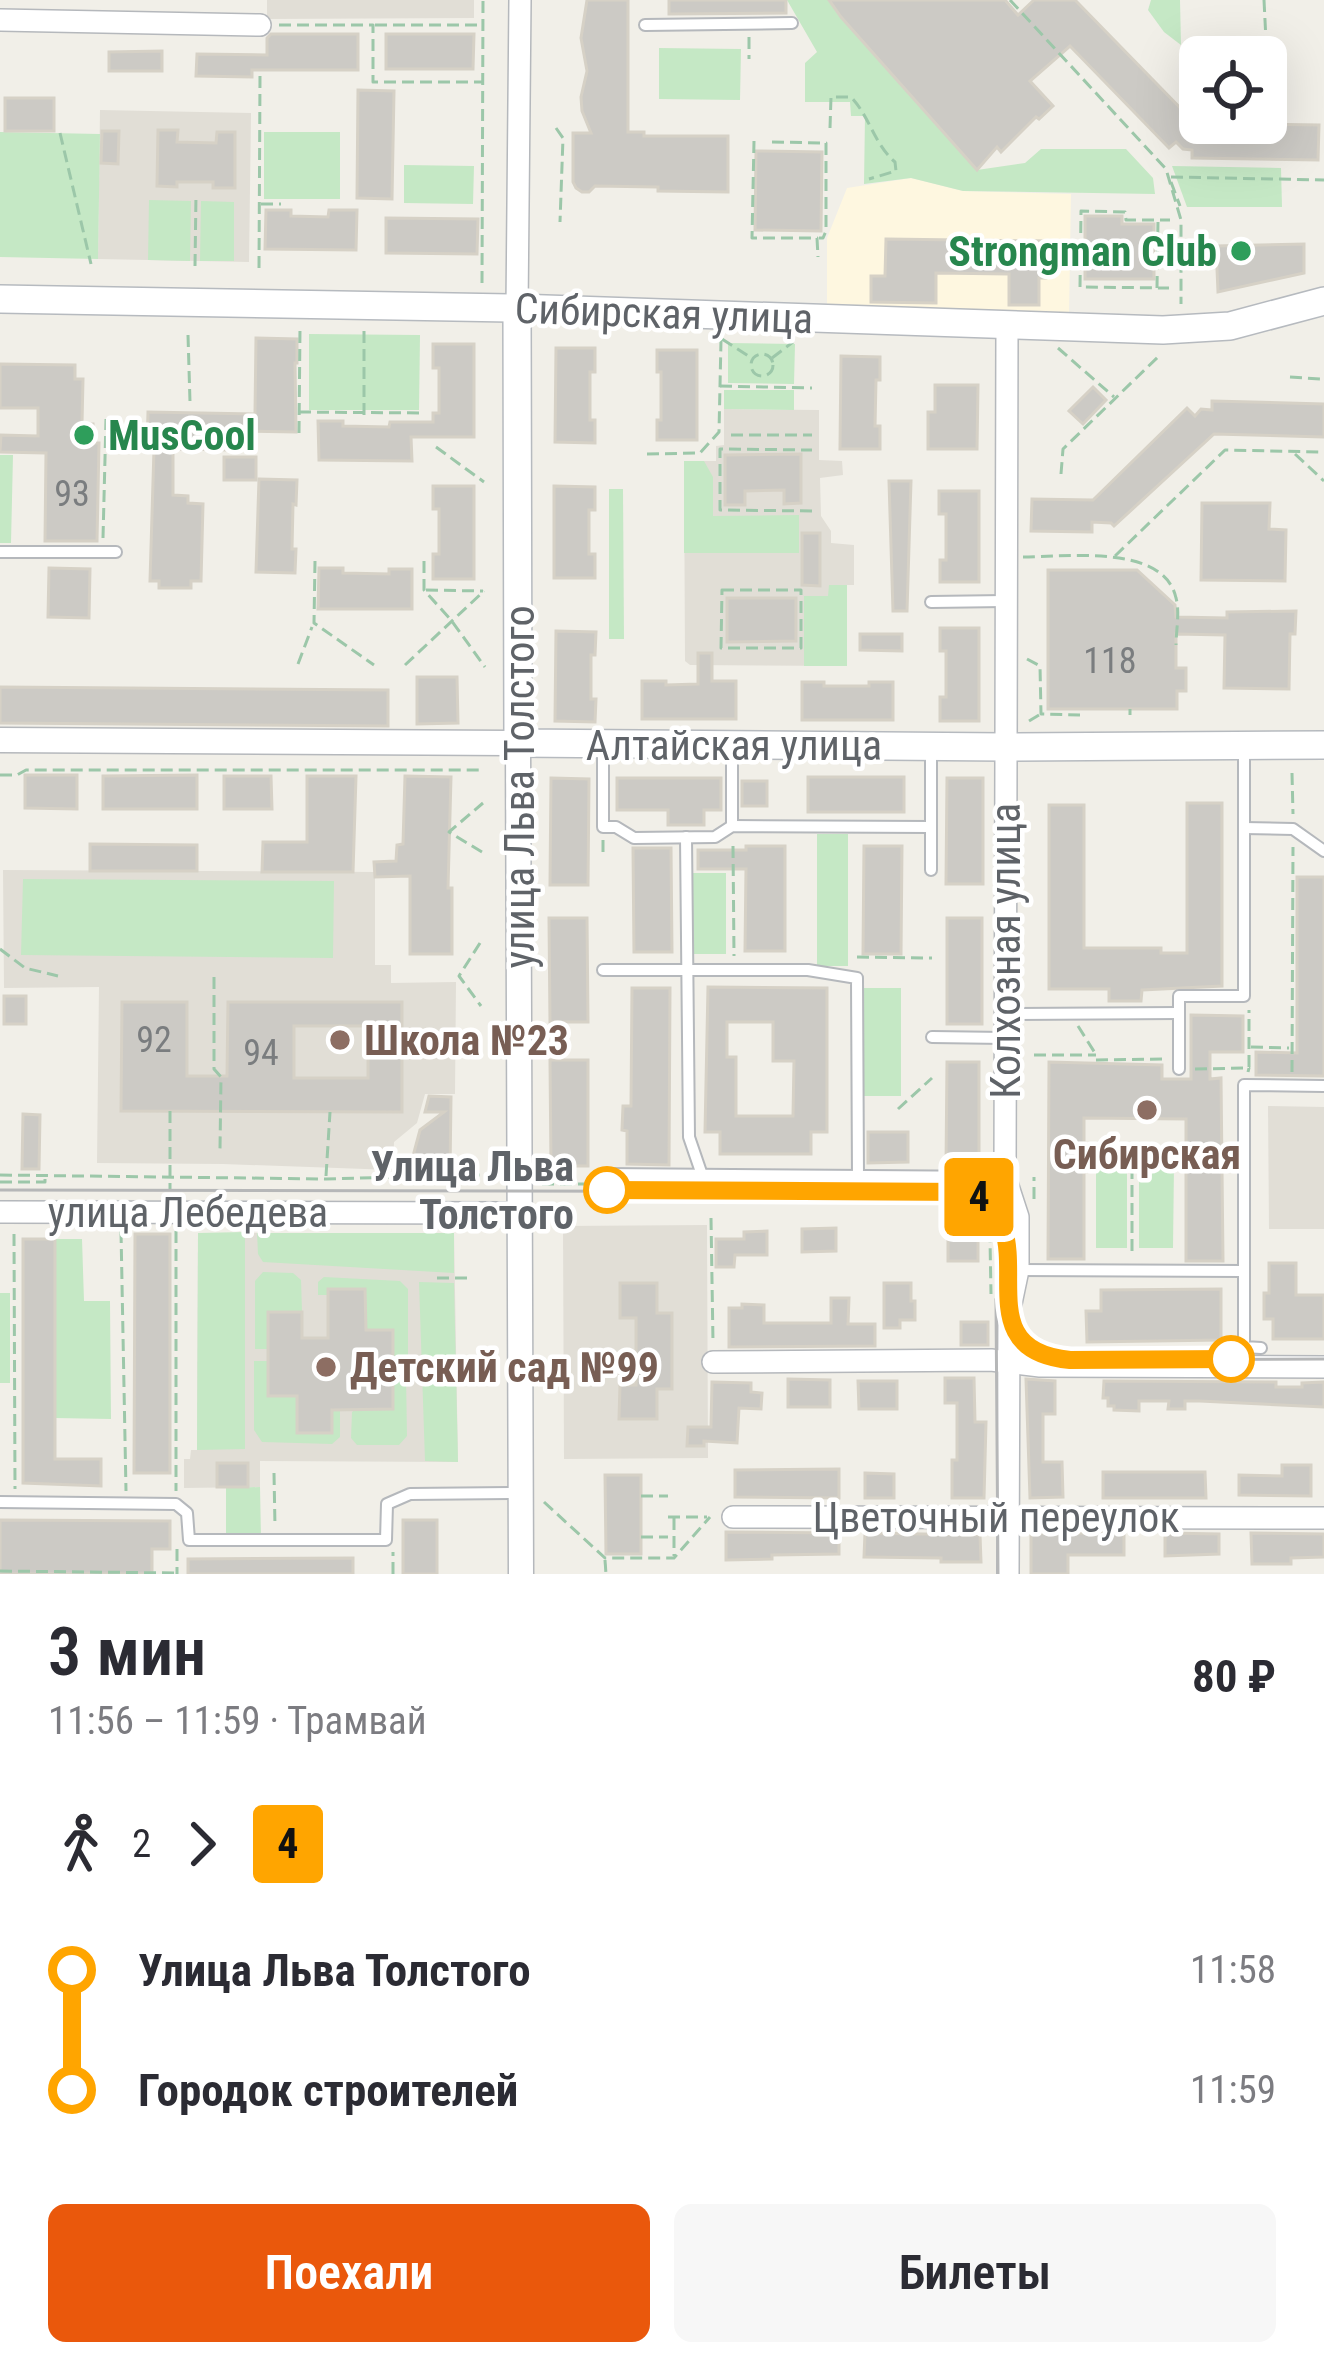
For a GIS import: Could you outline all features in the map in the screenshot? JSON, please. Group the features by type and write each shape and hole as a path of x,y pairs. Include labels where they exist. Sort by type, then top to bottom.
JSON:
{"main road":[{"name":"Сибирская улица","path":"0,299 517,308 1202,329 1324,301"},
{"name":"улица Льва Толстого","path":"517,308 518,743"},
{"name":"Алтайская улица","path":"518,743 1324,745"}],"street":[{"name":"улица Льва Толстого","path":"517,308 520,0"},
{"path":"0,20 260,25"},
{"name":"Колхозная улица","path":"1007,326 1005,1177 1018,1217 1018,1270 1009,1313 1007,1574"},
{"name":"Алтайская улица","path":"0,740 518,743"},
{"name":"улица Льва Толстого","path":"518,743 520,1213 531,1497 521,1574"},
{"name":"улица Лебедева","path":"7,1221 520,1213"},
{"path":"713,1362 1324,1367"},
{"name":"Цветочный переулок","path":"721,1517 1324,1517"}],"lane":[{"path":"645,25 792,23"},
{"path":"0,552 110,552"},
{"path":"931,602 1005,601"},
{"path":"603,744 603,826 616,826 634,838 715,837 732,826 931,826"},
{"path":"732,745 732,826"},
{"path":"1179,1064 1179,996 1244,996 1244,746"},
{"path":"931,747 931,870"},
{"path":"1244,828 1293,829 1324,851"},
{"path":"686,837 688,1137 702,1175"},
{"path":"603,970 808,970 857,978 858,1176"},
{"path":"1005,1014 1179,1013"},
{"path":"932,1037 1005,1038"},
{"path":"1261,1348 1244,1347 1244,1085 1324,1086"},
{"path":"604,1174 1005,1177"},
{"path":"1018,1270 1243,1271"},
{"path":"0,1502 176,1504 188,1513 189,1540 386,1540 387,1504 410,1494 531,1497"}],"path":[{"path":"482,290 483,0"},
{"path":"1010,0 1166,169 1181,220 1182,303"},
{"path":"1264,0 1266,36"},
{"path":"748,23 749,59"},
{"path":"260,25 483,25"},
{"path":"373,25 373,82 484,82"},
{"path":"259,268 260,76"},
{"path":"830,128 831,97 851,97 865,111 896,171 869,179"},
{"path":"556,128 562,138 560,222"},
{"path":"60,133 91,264"},
{"path":"754,141 752,238 823,238 826,143 772,142"},
{"path":"1170,179 1324,180"},
{"path":"195,266 196,194"},
{"path":"260,204 281,204"},
{"path":"1169,288 1080,287 1081,211 1125,212 1126,220 1170,220"},
{"path":"1157,288 1158,220"},
{"path":"817,238 818,257"},
{"path":"299,433 300,328"},
{"path":"364,329 364,414"},
{"path":"188,335 190,402"},
{"path":"647,454 700,453 719,432 721,338 753,359"},
{"path":"762,339 762,355"},
{"path":"770,359 796,339"},
{"path":"1053,343 1116,398"},
{"path":"1061,474 1063,449 1171,345"},
{"path":"762,355 770,359"},
{"path":"762,355 751,365 760,376 772,368 770,359"},
{"path":"742,387 755,373"},
{"path":"769,373 780,387"},
{"path":"1290,377 1322,379"},
{"path":"720,386 812,388"},
{"path":"299,412 424,413"},
{"path":"106,419 110,552"},
{"path":"731,435 812,435"},
{"path":"772,435 772,450"},
{"path":"436,447 484,482"},
{"path":"812,450 720,449 720,510 812,511"},
{"path":"1115,556 1225,450 1324,452"},
{"path":"1291,451 1324,482"},
{"path":"1022,557 1139,560 1165,579 1177,596 1176,645"},
{"path":"298,664 314,623 315,560"},
{"path":"424,561 424,590 485,667"},
{"path":"405,665 484,591 424,590"},
{"path":"722,590 801,590 801,648 722,648 722,590"},
{"path":"314,623 374,665"},
{"path":"1026,658 1040,666 1041,714"},
{"path":"1029,721 1041,714 1080,716"},
{"path":"0,776 17,776 26,770 99,769 484,770"},
{"path":"1292,772 1292,1085"},
{"path":"482,851 449,832 483,803"},
{"path":"732,826 734,970"},
{"path":"480,943 459,976 481,1006"},
{"path":"0,949 25,968 58,976"},
{"path":"857,957 932,958"},
{"path":"214,977 220,1149"},
{"path":"1244,996 1249,1007 1249,1069 1244,1085"},
{"path":"1034,1055 1096,1055 1070,1014"},
{"path":"1249,1047 1293,1048"},
{"path":"1096,1060 1249,1069"},
{"path":"898,1109 932,1078"},
{"path":"170,1111 170,1164"},
{"path":"326,1179 330,1112"},
{"path":"1132,1149 1132,1270"},
{"path":"0,1174 326,1179 480,1175"},
{"path":"542,1184 604,1184 604,1174"},
{"path":"0,1182 45,1183 45,1175"},
{"path":"932,1176 946,1216"},
{"path":"976,1216 990,1240 992,1296"},
{"path":"711,1218 713,1362"},
{"path":"7,1221 15,1502"},
{"path":"121,1229 126,1503"},
{"path":"122,1245 134,1229"},
{"path":"176,1229 176,1504"},
{"path":"437,1278 471,1278"},
{"path":"274,1473 276,1540"},
{"path":"641,1496 668,1496"},
{"path":"531,1497 605,1558 674,1558 721,1517"},
{"path":"674,1558 671,1517 721,1517"},
{"path":"641,1538 668,1538"},
{"path":"393,1545 393,1574"},
{"path":"605,1558 606,1574"},
{"path":"0,1571 177,1574"}],"shaded area":[{"path":"267,0 474,0 474,18 267,19"},
{"path":"100,110 251,113 249,262 98,259"},
{"path":"911,178 963,191 1071,194 1069,316 827,310 827,238 847,188"},
{"path":"724,409 819,410 819,460 842,461 843,475 820,478 821,516 831,531 831,543 854,545 854,585 847,585 847,666 690,665 685,661 684,461 716,461 716,446 724,445"},
{"name":"Школа №23","path":"3,870 375,872 375,965 391,965 391,983 456,982 455,1094 425,1094 417,1123 394,1142 393,1170 97,1163 99,987 4,988"},
{"path":"1268,1106 1324,1107 1324,1229 1269,1229"},
{"name":"Детский сад №99","path":"707,1225 708,1458 564,1459 563,1226"},
{"name":"Детский сад №99","path":"198,1233 454,1233 458,1462 260,1461 260,1487 184,1488 184,1459 197,1450"}],"green space":[{"path":"787,0 829,0 977,170 1025,163 1041,149 1126,149 1153,178 1155,194 963,191 911,178 864,184 865,116 851,116 850,102 805,102 805,63 817,52"},
{"path":"1151,0 1180,0 1179,43 1164,32 1148,10"},
{"path":"659,48 741,49 740,100 659,99"},
{"path":"0,132 100,134 98,259 0,257"},
{"path":"264,132 340,132 340,199 264,199"},
{"path":"404,165 474,166 473,204 404,203"},
{"path":"1172,166 1281,168 1282,207 1187,207"},
{"path":"149,200 191,201 190,261 148,260"},
{"path":"201,201 234,202 234,261 200,261"},
{"path":"309,334 420,335 419,410 309,410"},
{"path":"728,343 795,344 794,384 728,383"},
{"path":"724,390 794,390 794,410 724,409"},
{"path":"0,455 13,455 11,543 0,543"},
{"path":"684,461 704,461 713,477 713,516 799,515 799,553 684,553"},
{"path":"609,489 623,489 624,639 609,639"},
{"path":"829,585 847,585 847,666 804,666 804,596 828,596"},
{"path":"817,834 848,834 848,966 817,966"},
{"path":"692,873 726,873 726,954 693,954"},
{"path":"23,879 334,881 333,958 21,955"},
{"path":"864,988 901,988 901,1096 863,1096"},
{"path":"1096,1164 1127,1164 1127,1248 1096,1248"},
{"path":"1139,1164 1174,1164 1173,1248 1139,1248"},
{"path":"245,1232 245,1449 197,1450 198,1233"},
{"path":"257,1233 454,1233 454,1273 263,1262"},
{"path":"55,1239 82,1239 84,1301 110,1301 111,1419 55,1418"},
{"path":"263,1272 293,1273 301,1280 302,1312 268,1349 255,1349 255,1281"},
{"path":"324,1277 400,1281 408,1289 408,1363 393,1363 392,1330 366,1330 365,1289 329,1289 328,1295 318,1295 318,1282"},
{"path":"419,1282 454,1283 458,1462 425,1461"},
{"path":"0,1293 10,1293 10,1383 0,1383"},
{"path":"254,1361 268,1361 268,1396 297,1396 298,1433 332,1397 340,1401 340,1437 332,1444 262,1442 254,1430"},
{"path":"393,1376 406,1376 407,1436 399,1445 357,1445 351,1438 352,1412 393,1409"},
{"path":"260,1487 261,1538 226,1537 226,1488"}],"building":[{"path":"587,0 628,0 628,132 728,136 728,192 595,186 582,192 576,188 573,133 591,133 581,97 587,71 581,38"},
{"path":"669,0 786,0 786,13 669,14"},
{"path":"829,0 1005,0 1018,15 1034,0 1075,0 1179,107 1179,144 1287,144 1287,124 1319,125 1318,160 1192,158 1192,150 1183,149 1176,142 1169,148 1070,46 1030,81 1053,106 1001,152 997,147 977,170"},
{"path":"271,34 358,34 358,70 252,70 252,77 196,76 197,54 267,55"},
{"path":"386,34 474,34 473,69 386,69"},
{"path":"162,51 162,71 109,71 109,52"},
{"path":"358,90 394,91 392,199 357,198"},
{"path":"5,98 54,98 54,131 5,131"},
{"path":"158,130 178,130 177,142 216,143 217,132 235,132 235,188 213,188 213,182 157,186"},
{"path":"102,131 119,131 118,164 101,163"},
{"path":"756,151 822,152 821,231 755,230"},
{"path":"266,210 328,217 329,210 357,210 356,250 265,249"},
{"path":"1085,216 1122,216 1122,224 1154,224 1154,279 1085,279"},
{"path":"386,218 478,219 477,254 386,253"},
{"path":"886,239 1047,241 1039,305 1009,305 1009,274 936,273 936,303 871,302 871,276 885,276"},
{"path":"1304,244 1304,273 1218,292 1216,246"},
{"path":"256,338 297,339 296,432 230,431 230,450 173,449 173,495 203,504 201,581 191,581 191,588 159,588 159,581 150,581 154,449 147,448 148,412 255,414"},
{"path":"433,344 474,344 474,437 411,437 412,461 319,460 318,421 389,427 390,422 433,422 433,413 439,413 439,368 433,368"},
{"path":"556,348 595,348 590,420 595,420 595,443 555,442"},
{"path":"657,350 697,350 697,440 657,440 661,372 657,372"},
{"path":"841,356 880,357 875,426 880,426 880,449 840,449"},
{"path":"0,364 75,365 75,379 83,379 82,424 93,424 93,443 99,443 97,541 45,541 46,453 0,452 1,435 38,436 38,408 0,408"},
{"path":"935,385 978,385 977,449 928,449 928,412 935,412"},
{"path":"1093,387 1106,400 1083,424 1069,411"},
{"path":"1212,401 1324,404 1324,437 1214,434 1114,526 1092,522 1092,532 1031,531 1032,499 1093,500 1187,408 1195,416 1201,409 1212,410"},
{"path":"801,454 801,503 784,504 784,490 745,491 745,505 725,505 725,455"},
{"path":"224,457 256,457 256,480 224,480"},
{"path":"259,479 297,480 295,573 256,572"},
{"path":"889,481 911,481 907,611 893,611"},
{"path":"433,486 474,486 474,579 433,579 433,554 439,554 439,509 433,509"},
{"path":"554,486 595,487 595,510 589,510 589,554 595,554 595,578 554,578"},
{"path":"939,491 979,491 979,582 940,582 940,560 946,560 946,514 939,514"},
{"path":"1202,503 1270,503 1269,529 1286,530 1285,581 1201,580"},
{"path":"802,533 820,533 820,586 802,585"},
{"path":"49,568 90,569 89,618 48,617"},
{"path":"319,568 389,574 389,569 412,569 412,609 318,609"},
{"path":"1048,570 1137,570 1175,605 1176,617 1296,611 1295,634 1290,634 1289,689 1224,688 1225,635 1176,634 1176,668 1186,668 1186,691 1177,691 1177,709 1048,709"},
{"path":"727,598 796,598 796,641 727,642"},
{"path":"940,628 979,628 979,721 940,721 940,697 946,697 946,651 940,651"},
{"path":"556,631 596,632 595,655 591,655 595,722 555,721"},
{"path":"860,634 902,634 902,651 860,650"},
{"path":"698,653 712,653 712,681 736,681 736,719 642,719 642,681 698,684"},
{"path":"417,677 457,677 458,723 417,724"},
{"path":"802,682 869,686 869,682 893,682 893,720 802,720"},
{"path":"0,687 388,690 388,726 0,723"},
{"path":"25,775 77,775 77,809 25,808"},
{"path":"197,775 197,809 103,809 103,776"},
{"path":"224,776 271,776 272,809 224,809"},
{"path":"307,776 356,776 353,872 262,872 263,842 307,842"},
{"path":"405,776 451,777 448,888 452,888 452,954 410,954 410,876 375,877 374,862 396,861 397,845 403,844"},
{"path":"808,777 904,777 904,812 808,812"},
{"path":"551,778 589,779 588,885 550,885"},
{"path":"617,778 721,778 721,810 704,810 704,825 668,825 668,810 617,810"},
{"path":"947,778 983,778 983,884 946,884"},
{"path":"742,781 767,781 767,806 742,806"},
{"path":"1187,803 1222,803 1222,986 1142,990 1141,1001 1109,1001 1109,989 1049,989 1049,805 1084,805 1084,948 1161,948 1161,953 1187,953"},
{"path":"90,844 197,845 197,871 90,871"},
{"path":"746,846 785,846 785,951 745,951 746,869 698,869 698,850 746,850"},
{"path":"864,846 902,846 901,954 863,954"},
{"path":"633,848 671,848 672,952 634,952"},
{"path":"1297,877 1324,877 1324,1076 1256,1075 1256,1052 1297,1053"},
{"path":"549,918 587,918 588,1022 550,1022"},
{"path":"947,918 982,918 982,1024 947,1024"},
{"path":"708,987 827,988 827,1132 811,1132 811,1154 720,1154 720,1132 705,1132","holes":["727,1022 773,1022 773,1061 794,1061 793,1116 736,1116 736,1057 727,1057"]},
{"path":"632,988 670,988 669,1165 627,1164 627,1131 622,1130 623,1106 631,1106"},
{"path":"4,996 26,996 26,1024 4,1024"},
{"path":"122,1002 187,1002 187,1076 227,1076 228,1002 402,1002 402,1112 121,1111","holes":["294,1026 368,1026 368,1078 294,1078"]},
{"path":"1191,1015 1243,1016 1243,1052 1210,1052 1210,1079 1221,1078 1223,1261 1186,1261 1186,1119 1084,1118 1084,1259 1048,1259 1049,1062 1162,1065 1162,1079 1191,1079"},
{"path":"550,1060 588,1060 588,1166 551,1166"},
{"path":"947,1062 979,1062 979,1166 946,1166"},
{"path":"429,1096 451,1097 450,1172 409,1171 420,1130 444,1112 425,1112"},
{"path":"23,1114 40,1115 39,1169 22,1169"},
{"path":"868,1132 908,1132 908,1162 868,1163"},
{"path":"836,1228 836,1251 802,1252 802,1229"},
{"path":"767,1231 767,1255 735,1255 734,1267 716,1267 716,1239 744,1239 744,1232"},
{"path":"948,1233 978,1233 978,1261 948,1261"},
{"path":"135,1234 170,1234 170,1473 134,1473"},
{"path":"23,1239 55,1239 55,1459 101,1459 101,1486 23,1483"},
{"path":"1269,1263 1296,1263 1296,1295 1324,1295 1324,1339 1273,1339 1273,1319 1264,1319"},
{"path":"620,1283 657,1283 657,1313 672,1313 672,1389 657,1389 657,1419 619,1419 620,1385 636,1385 636,1318 620,1318"},
{"path":"884,1283 911,1283 915,1320 900,1320 900,1328 884,1328"},
{"path":"328,1289 365,1289 366,1330 393,1330 393,1409 332,1410 332,1433 297,1433 297,1396 268,1396 268,1312 302,1312 302,1338 328,1338"},
{"path":"1221,1289 1221,1340 1087,1342 1086,1311 1101,1311 1101,1290"},
{"path":"831,1298 849,1298 848,1324 875,1324 875,1346 729,1347 729,1308 764,1305 764,1323 831,1323"},
{"path":"961,1322 988,1322 988,1345 961,1345"},
{"path":"945,1378 974,1378 975,1422 986,1422 984,1498 952,1498 957,1403 945,1403"},
{"path":"788,1379 830,1380 830,1407 788,1407"},
{"path":"1026,1379 1055,1381 1055,1414 1043,1414 1043,1462 1062,1462 1063,1497 1030,1498"},
{"path":"858,1381 897,1381 897,1409 859,1409"},
{"path":"1104,1381 1276,1382 1276,1387 1324,1382 1324,1407 1185,1401 1185,1409 1168,1409 1169,1401 1139,1401 1139,1411 1114,1410 1108,1398 1103,1398"},
{"path":"712,1382 751,1383 751,1392 762,1393 761,1409 739,1408 737,1443 704,1441 704,1446 687,1446 688,1427 711,1427"},
{"path":"217,1463 248,1463 248,1487 217,1487"},
{"path":"1282,1465 1311,1465 1311,1496 1239,1495 1239,1475 1282,1476"},
{"path":"839,1469 839,1498 735,1497 735,1470"},
{"path":"1103,1472 1205,1472 1206,1498 1103,1498"},
{"path":"865,1473 894,1474 894,1498 865,1498"},
{"path":"605,1475 641,1475 641,1554 606,1554"},
{"path":"0,1520 170,1521 170,1549 152,1549 152,1574 0,1574"},
{"path":"403,1520 437,1520 437,1574 403,1574"},
{"path":"726,1532 839,1533 839,1554 726,1560"},
{"path":"865,1533 980,1535 981,1562 864,1557"},
{"path":"1031,1533 1124,1533 1124,1555 1068,1555 1068,1574 1031,1574"},
{"path":"1165,1533 1219,1534 1219,1554 1165,1556"},
{"path":"1251,1533 1324,1534 1324,1557 1291,1558 1291,1564 1252,1564"},
{"path":"353,1558 353,1574 188,1574 188,1559"}],"tram line":[{"path":"0,1190 968,1192 993,1209 1004,1232 1010,1311 1017,1334 1036,1351 1070,1360 1324,1359"},
{"name":"4","path":"607,1190 968,1192 984,1198 1004,1224 1009,1313 1031,1349 1070,1360 1231,1359"},
{"path":"996,1299 998,1574"}],"place":[{"name":"Strongman Club","path":"1241,251"},
{"name":"MusCool","path":"84,435"},
{"name":"Школа №23","path":"340,1040"},
{"name":"Сибирская","path":"1147,1110"},
{"name":"Улица Льва Толстого","path":"607,1190"},
{"name":"Детский сад №99","path":"326,1367"}]}
